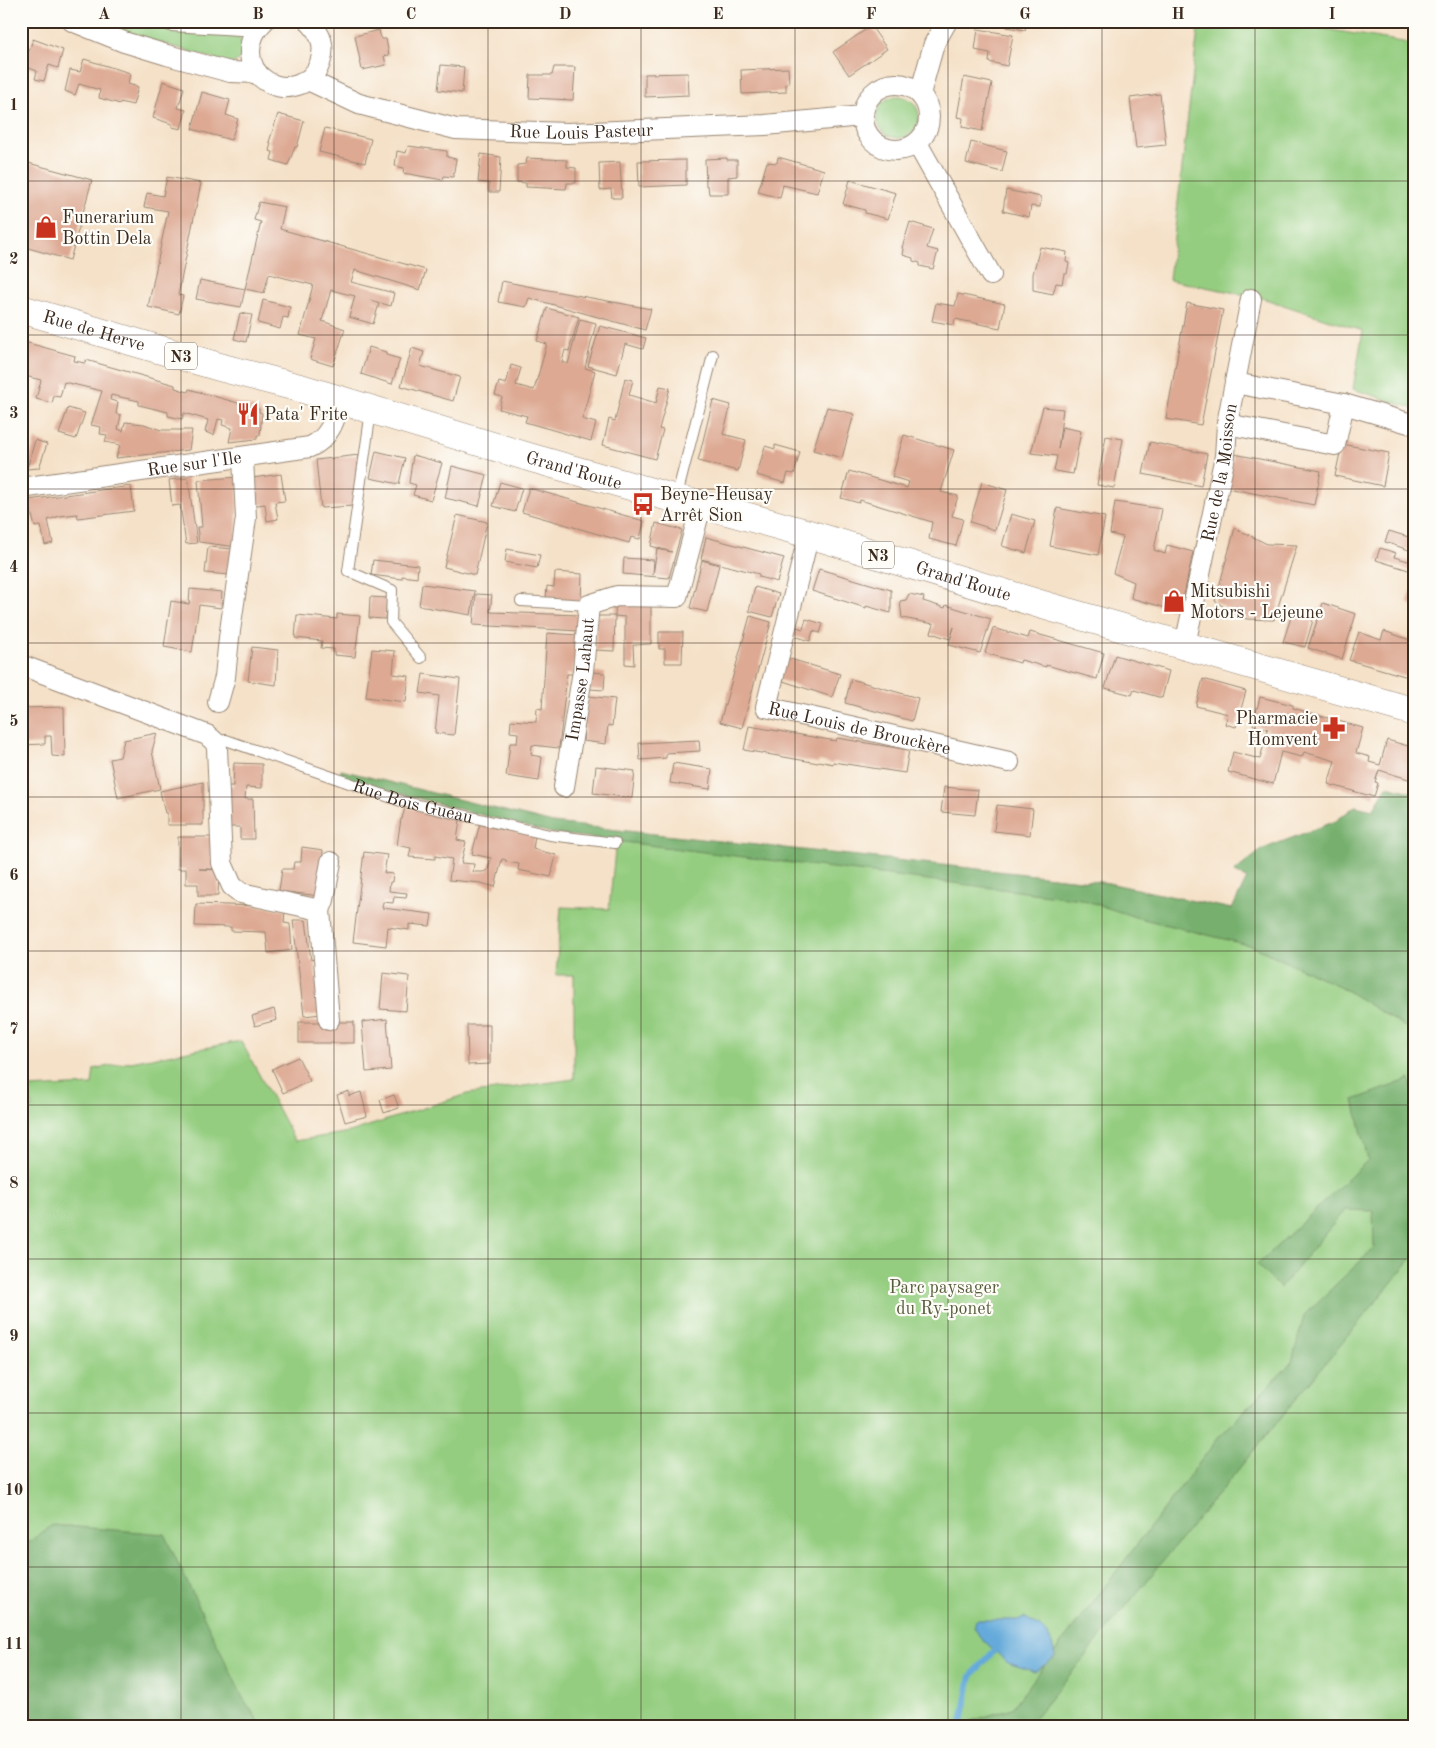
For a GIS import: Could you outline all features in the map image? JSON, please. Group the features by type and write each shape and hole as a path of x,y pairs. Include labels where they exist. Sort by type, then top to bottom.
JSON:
{"main road":[{"name":"Rue de Herve","path":"21,309 341,400"},
{"name":"Grand'Route","path":"341,400 689,502 809,534 1034,602 1415,712"}],"street":[{"path":"72,21 124,42 184,60 230,72 257,72"},
{"path":"171,21 261,24"},
{"path":"261,24 252,37 250,48 251,60 257,72 266,82 282,87 295,86 308,80 317,71 324,53 322,40 310,21"},
{"path":"920,94 934,44 946,21"},
{"name":"Rue Louis Pasteur","path":"308,80 359,104 456,129 567,133 765,125 862,116"},
{"path":"900,84 911,87 920,94 927,106 929,119 925,132 917,143 906,149 893,150 881,147 871,139 865,129 862,116 864,105 870,96 884,86 900,84"},
{"path":"917,143 991,275"},
{"name":"Rue de la Moisson","path":"1185,645 1225,456 1227,424 1251,299"},
{"path":"1235,383 1344,404 1415,424"},
{"name":"Rue sur l'Ile","path":"21,488 302,449 319,443 332,426 341,400"},
{"path":"1227,424 1335,444 1344,404"},
{"path":"218,702 225,677 246,518 243,458"},
{"name":"Impasse Lahaut","path":"564,787 583,671 589,605 617,596 677,597 689,502"},
{"name":"Rue Louis de Brouckère","path":"809,534 766,707 1009,762"},
{"name":"Rue Bois Guéau","path":"21,665 207,735 215,742"},
{"path":"215,742 218,760 222,862 232,886 241,893 320,910"},
{"path":"329,1020 320,910 324,900 330,862"}],"lane":[{"path":"689,502 713,355"},
{"path":"372,410 348,571 392,590 391,622 421,658"},
{"path":"521,601 589,605"},
{"name":"Rue Bois Guéau","path":"215,742 226,740 401,801 550,835 615,843"}],"green space":[{"path":"88,21 137,21 145,24 229,34 240,38 243,53 232,64"},
{"path":"1199,21 1278,21 1415,44 1415,409 1353,389 1363,331 1262,298 1169,280"},
{"path":"902,96 910,99 916,105 919,117 916,129 910,135 894,138 886,135 880,129 877,113 880,105 886,99"},
{"path":"341,770 553,823 1108,883 1232,909 1247,878 1234,872 1263,849 1336,821 1355,806 1373,810 1387,786 1415,793 1415,895 1403,930 1415,934 1415,1033 1339,986 1252,946 1135,917 1081,899 551,833 340,778"},
{"name":"Parc paysager du Ry-ponet","path":"616,841 808,852 1108,883 1415,960 1415,1727 21,1727 21,1107 32,1108 28,1088 92,1085 94,1069 241,1041 295,1141 350,1132 467,1094 574,1079 574,975 556,975 561,907 609,909"},
{"path":"1410,1079 1415,1108 1415,1254 1027,1727 953,1727 1012,1708 1219,1437 1292,1362 1304,1315 1374,1248 1373,1211 1345,1210 1280,1288 1257,1265 1368,1160 1354,1100"},
{"path":"52,1525 164,1534 243,1698 261,1725 265,1727 21,1727 21,1548"}],"water":[{"path":"1024,1617 1046,1633 1054,1649 1055,1657 1035,1672 1008,1663 980,1637 974,1627 976,1620 1018,1620"}],"building":[{"path":"1007,21 1027,21 1025,30 1007,27"},
{"path":"871,26 887,49 849,75 833,52"},
{"path":"978,29 1013,35 1007,66 989,62 990,53 975,50"},
{"path":"379,30 381,39 386,39 389,55 384,56 386,65 362,70 355,36"},
{"path":"33,39 63,50 58,68 49,65 44,81 35,79 37,71 24,66"},
{"path":"84,59 130,73 128,84 138,87 133,105 120,102 120,104 99,98 100,90 79,84 75,95 65,91 70,70 80,72"},
{"path":"441,65 464,67 462,93 438,90"},
{"path":"554,67 575,67 573,100 529,98 530,75 552,75"},
{"path":"788,68 789,83 786,84 786,92 742,94 741,70"},
{"path":"688,73 689,95 645,97 645,74"},
{"path":"964,77 992,83 982,131 962,127 963,118 957,117"},
{"path":"163,81 184,88 178,108 186,110 181,129 153,118"},
{"path":"202,92 230,100 226,115 238,119 231,140 192,129"},
{"path":"1160,94 1166,145 1136,148 1130,98"},
{"path":"278,114 304,121 297,147 295,147 288,165 271,160 273,152 269,151 271,143 269,142"},
{"path":"325,128 371,139 365,163 319,152"},
{"path":"971,142 1007,151 1002,172 966,163"},
{"path":"408,146 447,151 447,157 456,159 453,177 444,176 443,180 403,173 404,168 395,166 397,151 406,153"},
{"path":"481,154 501,157 499,192 489,192 489,183 478,182"},
{"path":"778,157 824,170 817,193 783,185 780,198 758,192 767,162 777,163"},
{"path":"527,158 567,160 567,167 576,168 576,183 567,183 566,189 526,187 526,183 517,182 517,165 526,164"},
{"path":"727,158 727,160 737,160 737,176 728,177 728,194 709,194 708,186 706,186 705,159"},
{"path":"686,160 686,185 639,187 638,161"},
{"path":"21,161 92,180 70,260 21,246"},
{"path":"620,162 622,198 612,198 611,189 600,190 599,163"},
{"path":"167,177 201,183 178,295 183,296 179,314 148,307 168,211 144,207 147,193 163,196"},
{"path":"850,180 896,193 888,219 865,213 865,210 843,204"},
{"path":"1006,190 1041,197 1040,207 1031,206 1029,217 1003,211"},
{"path":"259,202 285,207 280,229 426,270 420,290 355,270 351,282 394,293 391,306 370,300 379,304 373,324 349,317 355,296 331,290 322,321 345,329 333,366 310,359 316,339 300,335 313,285 269,274 264,293 245,289 261,222 254,220"},
{"path":"910,222 933,229 927,248 938,251 933,269 920,266 920,263 913,261 913,258 903,255 904,249 902,248"},
{"path":"1040,247 1067,252 1066,262 1069,263 1067,274 1064,274 1062,284 1056,283 1053,294 1033,290 1033,274"},
{"path":"200,280 245,289 241,307 196,299"},
{"path":"502,281 651,309 645,330 529,298 526,307 498,302"},
{"path":"958,294 1005,304 1000,328 955,319 954,325 932,321 936,303 955,306"},
{"path":"263,300 290,307 288,318 283,317 280,329 258,323"},
{"path":"1187,303 1223,310 1201,425 1166,419"},
{"path":"547,308 579,317 569,351 565,350 562,362 568,364 580,319 596,323 585,368 595,371 582,419 596,423 591,441 525,422 527,416 499,409 502,397 495,395 499,382 506,384 511,365 521,368 516,385 534,390 547,344 537,341"},
{"path":"240,313 252,315 246,342 234,339"},
{"path":"600,326 646,338 643,349 625,344 617,374 588,366"},
{"path":"21,341 75,356 74,361 85,363 86,360 175,385 175,388 188,392 189,389 259,409 259,412 262,413 260,435 257,435 257,439 229,442 232,428 222,425 223,420 218,419 214,435 205,432 208,420 184,413 182,419 168,416 168,412 139,405 139,401 111,395 110,400 118,402 116,414 121,415 118,429 123,431 125,422 144,424 161,430 192,430 189,450 116,458 120,445 105,442 107,435 100,434 101,427 91,425 102,391 64,382 60,397 54,396 52,403 36,399 41,380 21,375"},
{"path":"369,347 400,359 392,384 361,374"},
{"path":"412,348 424,352 420,366 460,377 453,401 401,386"},
{"path":"625,378 633,380 629,395 656,403 660,386 670,388 659,429 663,430 655,459 603,445 609,419 615,421"},
{"path":"713,400 731,405 723,434 746,440 738,471 698,461"},
{"path":"827,407 854,414 842,458 813,450"},
{"path":"1043,407 1063,409 1058,449 1062,427 1081,431 1073,474 1054,471 1057,456 1031,453"},
{"path":"68,408 85,413 76,439 59,434"},
{"path":"904,435 954,450 941,492 958,496 952,516 963,519 956,546 929,539 932,522 860,500 859,503 841,498 849,471 907,488 909,482 892,477"},
{"path":"1106,436 1123,439 1114,488 1097,485"},
{"path":"35,440 47,444 39,468 27,469"},
{"path":"1150,442 1207,454 1201,486 1143,474"},
{"path":"1342,444 1389,453 1383,486 1335,476"},
{"path":"775,445 800,452 794,474 788,473 785,483 757,475 765,446 775,449"},
{"path":"376,451 405,458 399,484 370,478"},
{"path":"1234,454 1321,471 1314,505 1227,488"},
{"path":"359,455 353,506 321,508 316,460"},
{"path":"413,455 442,463 431,500 413,495 416,485 409,483"},
{"path":"452,466 487,475 479,506 445,498"},
{"path":"281,474 285,501 275,502 278,519 267,521 265,504 251,506 252,478"},
{"path":"238,477 236,547 199,542 197,527 202,527 198,480"},
{"path":"188,478 197,543 186,544 180,505 172,506 169,480"},
{"path":"500,482 522,488 515,512 493,506"},
{"path":"982,482 1007,490 995,530 970,522"},
{"path":"131,486 134,511 78,518 77,514 48,520 53,543 45,545 41,526 35,527 28,500"},
{"path":"529,488 644,521 640,539 631,537 629,543 522,512"},
{"path":"22,498 25,517 21,517"},
{"path":"1115,502 1162,509 1154,550 1165,554 1167,545 1193,552 1183,600 1170,609 1131,598 1134,582 1113,573 1123,537 1110,534"},
{"path":"1057,508 1105,517 1098,555 1050,546"},
{"path":"1011,514 1035,521 1026,553 1002,546"},
{"path":"457,515 487,522 475,575 444,567"},
{"path":"656,523 682,530 669,578 623,574 624,558 654,560 653,575 657,549 672,552 651,546"},
{"path":"1235,528 1267,544 1297,545 1274,620 1247,619 1236,615 1215,601"},
{"path":"1389,531 1415,539 1415,552 1385,542"},
{"path":"706,537 784,558 777,582 759,577 759,574 701,559"},
{"path":"208,547 234,549 231,575 205,573"},
{"path":"1380,548 1396,553 1394,557 1415,563 1415,572 1376,560"},
{"path":"507,549 540,555 537,568 505,562"},
{"path":"373,560 418,565 417,578 402,576 402,579 371,575"},
{"path":"702,560 719,565 707,612 690,608"},
{"path":"819,569 891,590 891,613 866,606 866,608 812,591"},
{"path":"555,572 582,574 581,602 546,599 547,586 554,587"},
{"path":"422,584 475,591 471,615 419,606"},
{"path":"755,587 779,594 772,617 749,611"},
{"path":"190,589 222,592 221,608 199,605 192,652 164,647 171,601 189,604"},
{"path":"1412,590 1415,591 1415,606 1407,603"},
{"path":"476,594 492,595 490,612 580,615 579,631 473,625"},
{"path":"909,594 924,597 923,601 945,608 946,605 991,619 980,653 949,645 954,627 950,639 931,633 934,624 902,618 900,601 906,600"},
{"path":"370,597 387,598 385,619 369,618"},
{"path":"616,599 651,601 651,644 633,645 634,665 625,664 625,617 615,616"},
{"path":"1323,603 1356,614 1342,659 1308,648"},
{"path":"337,614 360,616 355,657 334,655 334,649 321,648 322,641 295,638 297,615 337,619"},
{"path":"1292,614 1313,620 1305,647 1283,642"},
{"path":"597,616 615,616 614,651 595,650"},
{"path":"750,616 771,622 742,728 720,722"},
{"path":"806,619 823,624 820,633 813,631 810,641 794,636 796,627 803,629"},
{"path":"993,628 1028,638 1030,632 1104,653 1097,679 1046,665 1046,667 1021,660 1020,663 985,653"},
{"path":"1415,628 1415,679 1349,660 1359,632 1381,640 1384,631 1410,640"},
{"path":"659,632 683,632 682,663 665,663 665,649 659,649"},
{"path":"547,633 578,635 577,660 574,660 573,674 567,674 559,748 532,745 531,755 542,757 539,781 506,776 510,743 517,743 518,733 510,732 511,720 536,722 537,708 542,709"},
{"path":"252,647 278,650 276,685 248,681"},
{"path":"372,649 395,651 393,674 409,676 406,702 366,697"},
{"path":"1115,655 1169,671 1162,698 1134,690 1132,695 1105,688"},
{"path":"787,658 840,674 832,697 780,680"},
{"path":"591,672 605,673 604,690 590,689"},
{"path":"423,674 460,679 454,735 435,733 439,696 420,693"},
{"path":"851,679 918,698 912,721 845,703"},
{"path":"1203,679 1246,691 1236,727 1225,724 1228,714 1196,706"},
{"path":"588,696 615,699 612,726 608,725 606,744 583,741"},
{"path":"1260,697 1293,705 1293,708 1363,728 1356,753 1370,757 1369,762 1380,765 1387,740 1415,748 1415,781 1379,770 1375,782 1378,783 1374,797 1328,784 1335,761 1304,752 1302,757 1281,752 1273,784 1228,772 1233,752 1260,759 1268,729 1253,725"},
{"path":"64,707 65,757 52,756 51,736 45,736 45,744 21,745 21,708"},
{"path":"749,726 836,741 837,738 909,750 905,773 833,762 833,764 819,761 818,763 744,750"},
{"path":"157,733 152,751 160,789 118,798 110,759 120,757 124,740"},
{"path":"699,740 700,751 666,753 666,758 640,760 639,743"},
{"path":"234,763 262,764 262,788 246,787 245,799 253,799 254,839 240,839 240,827 227,827 228,786 233,786"},
{"path":"673,763 712,769 710,789 670,783"},
{"path":"596,766 635,771 632,798 593,793"},
{"path":"203,782 203,825 167,825 167,813 165,813 160,791"},
{"path":"944,787 978,790 975,815 941,812"},
{"path":"997,805 1033,809 1030,835 994,831"},
{"path":"405,807 460,820 457,840 466,842 461,863 474,864 473,872 488,870 491,858 472,854 480,823 535,836 533,849 556,855 551,877 518,870 519,864 506,862 506,860 502,859 495,887 481,883 449,880 452,859 435,856 435,859 409,857 411,848 397,845"},
{"path":"178,837 213,837 213,869 199,869 219,870 218,896 198,896 198,884 186,884 186,869 178,869"},
{"path":"302,847 323,850 320,896 279,891 282,869 293,869 294,862 301,862"},
{"path":"364,852 387,855 384,873 393,874 389,891 407,893 406,898 394,897 393,903 383,902 382,908 432,914 430,926 409,924 409,930 388,927 386,946 353,942"},
{"path":"196,904 258,906 285,910 284,923 290,924 292,950 268,953 266,932 231,931 231,927 195,926"},
{"path":"293,920 306,920 311,960 314,959 321,1014 304,1016"},
{"path":"383,973 409,976 406,1011 380,1009"},
{"path":"274,1009 277,1020 255,1026 252,1016"},
{"path":"387,1019 391,1070 366,1072 362,1022"},
{"path":"299,1022 354,1022 354,1043 299,1043"},
{"path":"467,1025 490,1025 490,1064 468,1065"},
{"path":"298,1057 310,1081 283,1093 272,1069"},
{"path":"349,1091 349,1096 361,1092 367,1116 345,1122 337,1095"},
{"path":"394,1095 399,1108 384,1113 380,1100"}],"waterway":[{"path":"961,1727 971,1676 994,1651"}],"place":[{"name":"Funerarium Bottin Dela","path":"46,227"},
{"name":"Pata' Frite","path":"248,414"},
{"name":"Beyne-Heusay Arrêt Sion","path":"643,504"},
{"name":"Mitsubishi Motors - Lejeune","path":"1174,601"},
{"name":"Pharmacie Homvent","path":"1334,728"}]}
